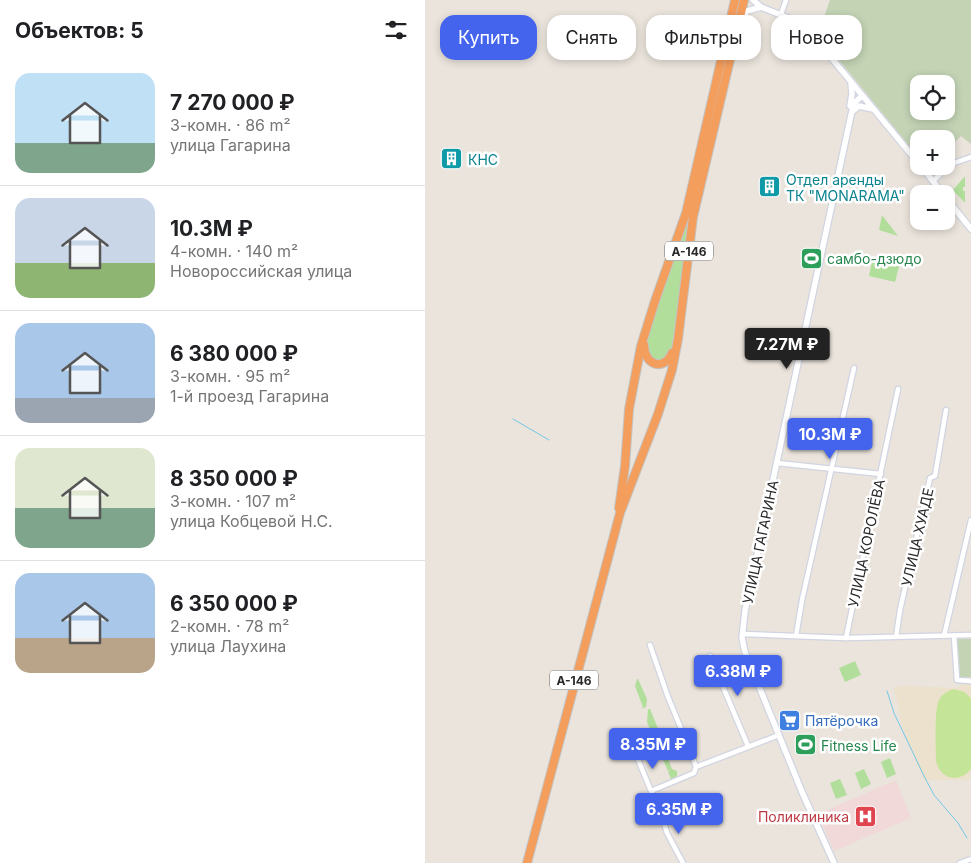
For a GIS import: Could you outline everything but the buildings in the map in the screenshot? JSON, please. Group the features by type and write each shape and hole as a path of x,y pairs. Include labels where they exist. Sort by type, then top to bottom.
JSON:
{"highway":[{"name":"А-146","path":"732,15 735,0"},
{"name":"А-146","path":"740,15 744,0"},
{"name":"А-146","path":"619,513 629,409 644,334 686,213 722,60"},
{"name":"А-146","path":"528,862 619,513 658,414 672,370 678,339 693,217 729,60"},
{"name":"А-146","path":"644,334 644,351 650,361 656,364 663,364 669,360 678,339"}],"street":[{"path":"730,0 732,15"},
{"path":"753,0 761,7 798,22 810,32 910,153"},
{"path":"781,14 786,0"},
{"path":"744,15 747,11 761,7"},
{"path":"851,82 851,115"},
{"name":"УЛИЦА ГАГАРИНА","path":"834,863 745,652 743,634 745,611 851,115 854,103 862,96"},
{"path":"851,115 855,108 859,106 873,109"},
{"path":"933,181 951,164 971,157"},
{"path":"928,175 936,185"},
{"path":"955,209 971,229"},
{"path":"796,636 802,600 854,368"},
{"name":"УЛИЦА КОРОЛЁВА","path":"846,638 898,389"},
{"name":"УЛИЦА ХУАДЕ","path":"896,637 900,610 930,478 935,476 946,410"},
{"path":"777,463 881,474"},
{"path":"944,636 971,520"},
{"path":"743,634 846,638 971,635"},
{"path":"954,636 957,680 971,681"},
{"path":"650,645 696,767 694,773 651,791"},
{"path":"710,656 748,746"},
{"path":"628,735 660,810 667,833 683,863"},
{"path":"696,767 779,735"},
{"path":"962,863 971,859"}],"shaded area":[{"path":"963,684 971,684 971,780 924,780 902,727 893,687 958,688"},
{"name":"Поликлиника","path":"896,780 911,818 834,851 818,814"}],"green space":[{"path":"830,0 971,0 971,144 961,136 955,142 955,130 910,130 910,147 839,60 862,60 862,15 825,15"},
{"path":"965,176 963,191 965,191 965,203 955,192 955,188"},
{"path":"690,214 672,347 667,358 662,362 651,359 647,347 649,332"},
{"path":"882,215 898,236 879,230"},
{"path":"873,257 900,263 895,282 869,276"},
{"path":"957,639 971,639 971,677 960,677"},
{"path":"855,661 861,675 845,682 839,668"},
{"path":"637,679 647,699 646,707 641,709 643,707 635,686"},
{"path":"954,689 964,692 971,698 971,769 961,777 955,778 941,772 936,760 937,705 942,696"},
{"path":"648,709 650,709 659,731 658,734 672,769 677,771 677,776 671,779 668,772 671,770 668,771 647,722"},
{"path":"890,758 896,774 887,778 881,762"},
{"path":"864,769 871,784 861,789 855,773"},
{"path":"840,779 847,795 836,799 830,783"}],"waterway":[{"path":"513,419 549,440"},
{"path":"887,691 894,713 934,795 958,823 967,838"}],"place":[{"name":"КНС","path":"452,159"},
{"name":"Отдел аренды ТК \"MONARAMA\"","path":"770,187"},
{"name":"самбо-дзюдо","path":"811,258"},
{"name":"Пятёрочка","path":"789,720"},
{"name":"Fitness Life","path":"805,745"},
{"name":"Поликлиника","path":"865,816"}]}
